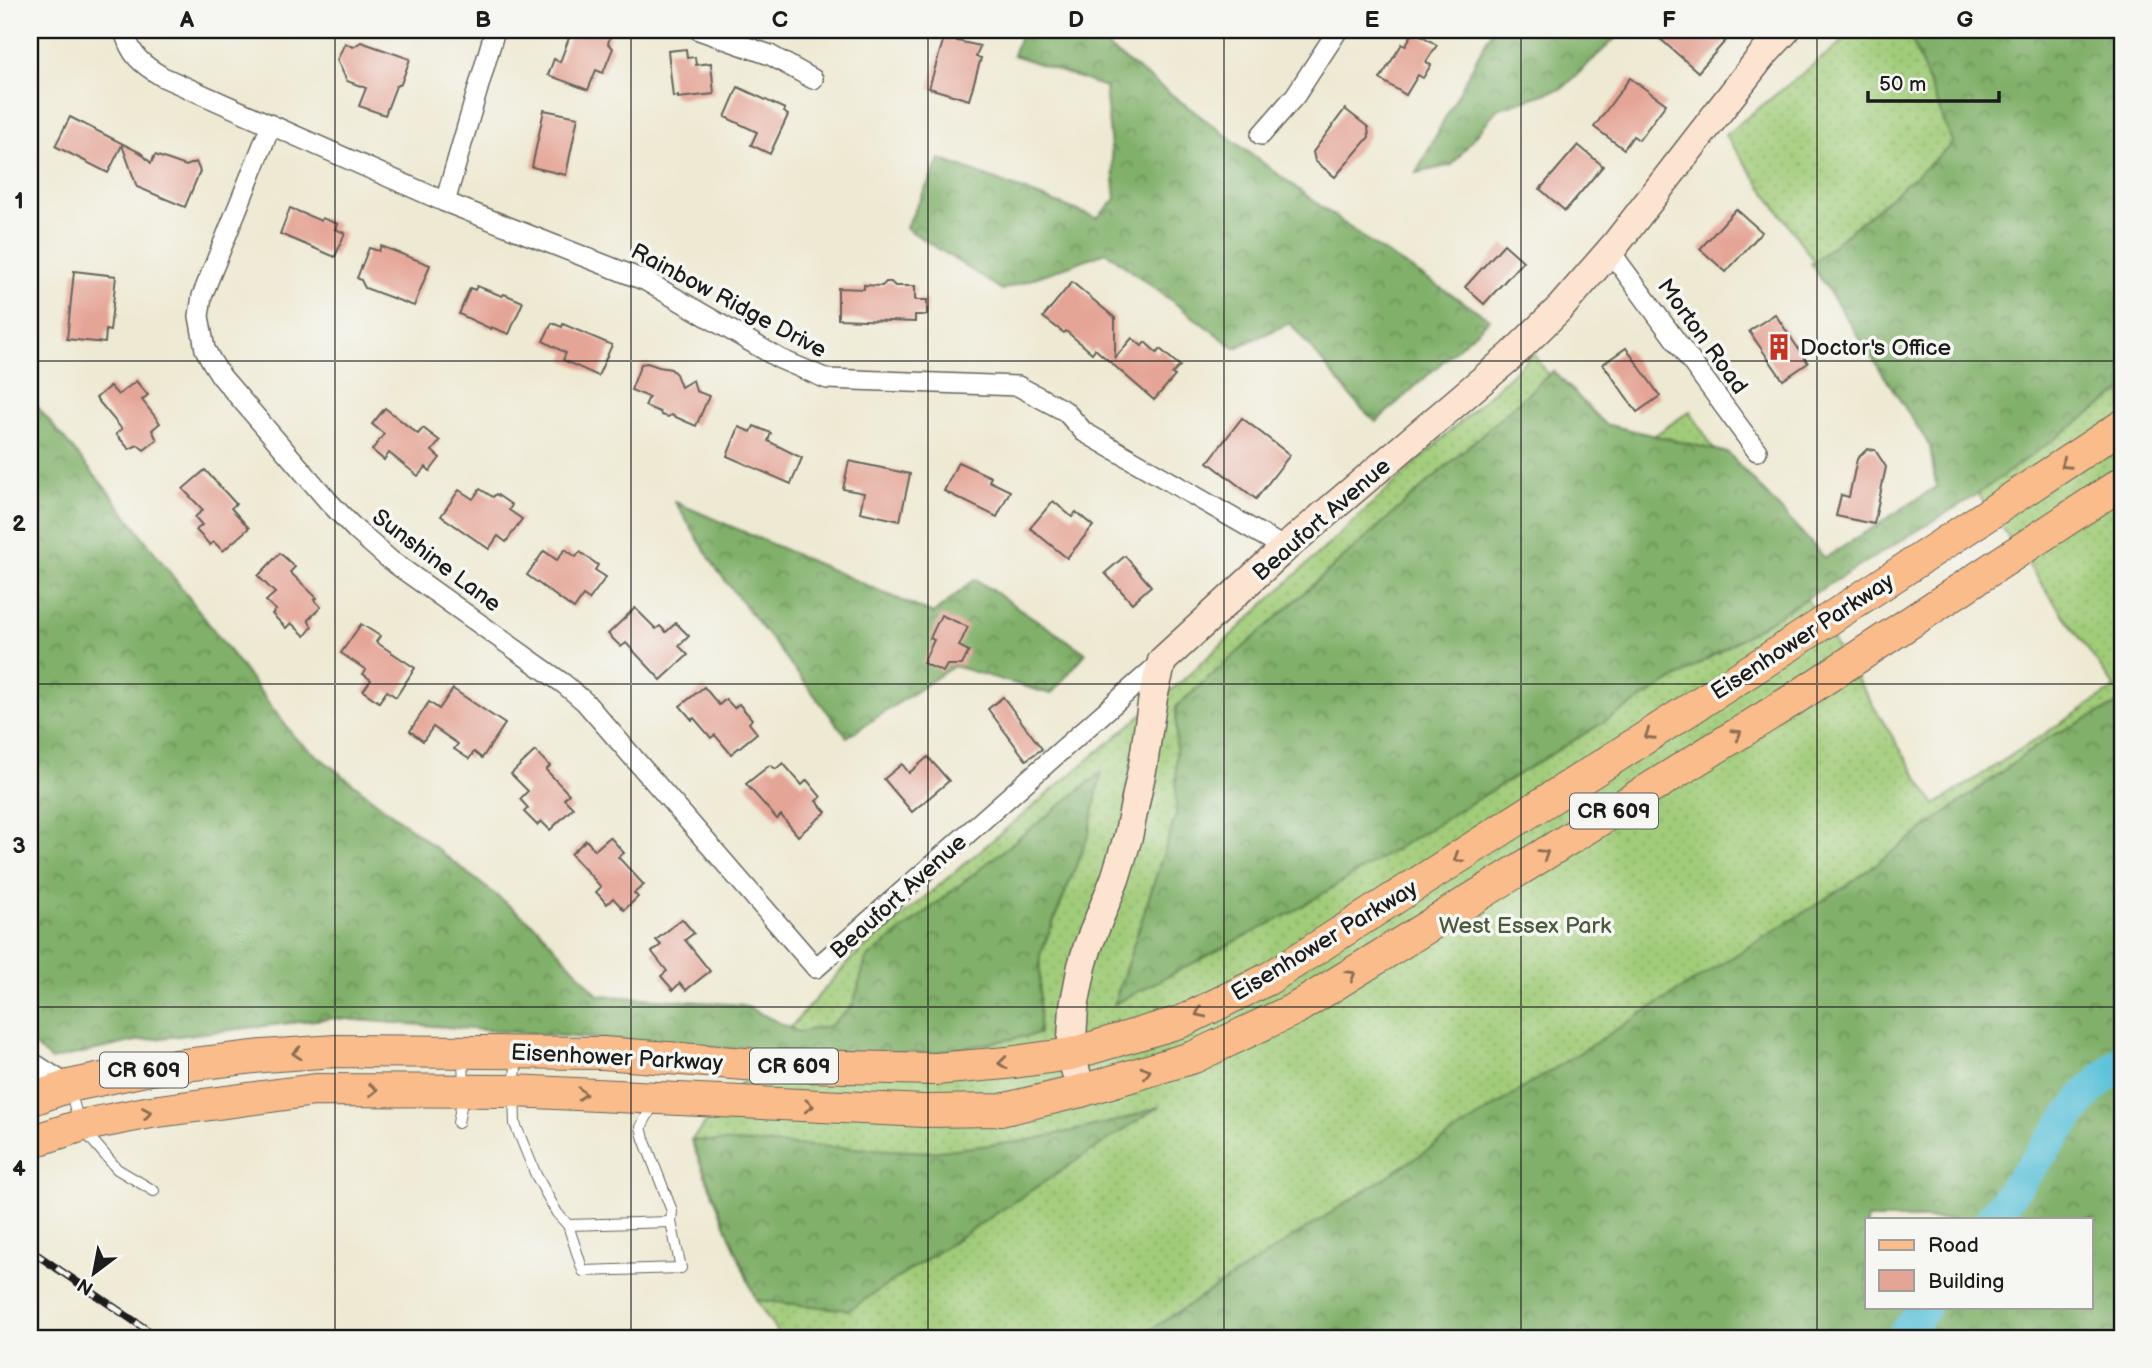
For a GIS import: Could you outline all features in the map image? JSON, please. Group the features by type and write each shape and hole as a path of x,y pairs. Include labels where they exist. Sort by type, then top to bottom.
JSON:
{"main road":[{"name":"Eisenhower Parkway","path":"30,1100 69,1086 149,1069 335,1051 603,1053 758,1065 935,1069 1071,1054 1183,1021 1268,979 1781,651 2122,426"},
{"name":"Eisenhower Parkway","path":"30,1142 80,1126 151,1112 315,1090 514,1091 924,1111 1001,1110 1081,1091 1194,1057 1295,1010 1791,701 2122,482"}],"street":[{"name":"Rainbow Ridge Drive","path":"124,30 128,45 137,58 163,77 444,202 646,281 780,359 827,379 1018,386 1066,411 1084,432 1285,548"},
{"path":"444,202 495,30"},
{"path":"699,30 769,55 813,79"},
{"path":"1261,135 1295,96 1338,30"},
{"name":"Beaufort Avenue","path":"816,968 1162,661 1285,548 1511,356 1562,307 1610,251 1761,57 1786,30"},
{"name":"Sunshine Lane","path":"271,125 202,296 199,316 205,349 221,376 357,531 390,560 564,684 585,702 816,968"},
{"name":"Morton Road","path":"1610,251 1757,451"},
{"path":"1081,1091 1071,1054 1074,1007 1082,966 1128,837 1162,661"},
{"path":"30,1061 69,1086"}],"lane":[{"path":"458,1123 464,1090 463,1051"},
{"path":"517,1051 515,1124 536,1175 557,1213 568,1225 583,1271 681,1268 671,1222 672,1211 641,1127 657,1098"},
{"path":"69,1086 80,1126 117,1169 154,1191"},
{"path":"568,1225 671,1222"}],"green space":[{"path":"1022,30 1085,30 1373,245 1490,319 1376,422 1360,407 1290,323 1235,348 1106,252 1002,290 906,228 940,159 1097,218 1116,199 1105,87 1013,55"},
{"path":"1492,30 1624,30 1563,88 1497,109 1452,165 1416,173"},
{"name":"West Essex Park","path":"1857,30 2122,30 2122,998 1868,1218 1461,1338 781,1338 756,1300 691,1140 850,960 1182,681 1534,353 1607,468 1690,411 1935,805 2115,688 1725,135"},
{"path":"1908,30 2122,30 2122,391 1976,495 1291,913 1114,1004 1176,815 1176,707 1553,371 1605,424 1728,453 1825,558 1936,487 1930,446 1811,264 1953,144"},
{"path":"30,398 112,496 296,739 538,928 598,995 743,1005 798,1032 830,1026 853,1005 866,959 1101,773 1089,834 1040,955 1039,1034 935,1053 765,1052 332,1018 136,1041 51,1060 30,1042"},
{"path":"675,502 933,614 975,579 1086,653 1051,694 954,666 847,737 717,570"},
{"path":"2122,702 2122,1338 1138,1338 1523,1088 1846,886 2049,737"},
{"path":"1160,1106 849,1310 756,1300 691,1140 930,1152 1025,1141 1125,1119"}],"building":[{"path":"572,30 601,30 610,37 608,44 613,48 603,73 596,70 588,90 548,75 554,59 560,62"},
{"path":"1650,30 1735,30 1698,72"},
{"path":"1414,31 1437,45 1426,62 1431,65 1423,78 1418,75 1406,95 1380,79 1402,44 1405,46"},
{"path":"944,38 980,46 976,57 981,58 969,100 929,88"},
{"path":"361,42 410,59 385,115 359,106 366,88 347,81 337,60 345,43 353,47"},
{"path":"686,49 687,58 695,57 696,65 711,63 714,94 673,97 668,51"},
{"path":"1630,78 1666,104 1639,140 1633,136 1624,149 1594,127"},
{"path":"738,87 785,109 784,112 788,115 770,154 751,145 757,132 725,117"},
{"path":"1345,109 1368,127 1369,137 1335,177 1315,161 1313,152"},
{"path":"544,110 578,117 566,175 532,167"},
{"path":"70,117 141,153 151,163 155,155 186,166 196,162 200,171 185,207 137,187 122,145 108,173 55,146"},
{"path":"1578,145 1603,166 1565,211 1540,189"},
{"path":"290,208 321,221 322,218 338,224 335,229 345,233 335,257 280,234"},
{"path":"1736,209 1762,232 1726,272 1700,249"},
{"path":"1504,244 1523,261 1484,304 1465,287"},
{"path":"381,246 430,265 414,306 365,288 357,278 369,248 379,251"},
{"path":"74,271 116,276 110,331 106,330 105,343 67,339"},
{"path":"886,282 895,286 915,286 915,300 927,300 927,315 915,315 915,322 838,319 838,288 864,289 864,285 882,286"},
{"path":"1072,282 1115,318 1115,358 1132,338 1142,346 1145,342 1157,353 1160,349 1180,366 1172,374 1175,376 1154,400 1095,349 1092,353 1066,331 1064,333 1043,317"},
{"path":"477,286 523,302 509,334 459,314 470,288 475,290"},
{"name":"Doctor's Office","path":"1775,314 1808,363 1783,380 1749,331"},
{"path":"552,323 562,327 563,324 612,345 598,376 563,360 566,353 543,341"},
{"path":"1626,348 1660,396 1637,412 1603,364"},
{"path":"641,364 671,369 681,387 693,380 696,391 709,396 696,426 671,415 661,415 660,412 645,406 649,397 631,390"},
{"path":"136,381 148,395 142,400 160,423 152,430 157,440 144,450 138,445 129,449 116,434 122,429 96,398 110,386 118,395"},
{"path":"385,408 418,434 423,428 440,441 432,451 440,458 430,471 426,467 418,476 389,453 384,460 372,450 384,434 372,424"},
{"path":"1242,418 1290,455 1256,499 1208,462"},
{"path":"754,426 771,433 768,441 802,458 791,484 727,456 739,427 751,432"},
{"path":"1867,449 1875,450 1886,467 1874,524 1836,516 1841,495 1849,497 1857,459"},
{"path":"849,461 910,474 900,521 860,512 864,493 843,489"},
{"path":"958,462 991,477 989,481 1010,491 997,517 944,491"},
{"path":"205,470 236,504 231,508 249,528 223,551 214,542 210,545 196,530 202,525 195,517 203,510 183,489"},
{"path":"480,489 493,497 496,494 512,505 509,510 522,519 506,542 498,536 489,549 441,516 459,490 473,499"},
{"path":"1053,501 1072,517 1076,512 1093,526 1067,558 1030,528"},
{"path":"565,549 576,557 580,552 598,565 595,570 606,577 589,600 583,596 574,609 527,575 544,551 557,560"},
{"path":"280,553 295,567 290,572 317,598 314,600 321,607 308,620 312,627 305,636 291,623 286,628 272,614 276,610 266,601 275,593 258,576"},
{"path":"1125,556 1151,586 1132,603 1105,573"},
{"path":"635,608 656,629 660,626 666,632 676,623 689,636 679,646 688,655 661,680 626,643 621,647 608,634"},
{"path":"941,615 968,627 959,646 969,651 962,665 947,665 943,672 923,663 934,640 930,638"},
{"path":"361,624 380,636 376,642 415,668 396,697 387,691 379,702 363,691 371,680 363,674 366,670 341,653"},
{"path":"704,687 719,705 726,699 734,708 739,704 752,719 749,723 757,733 731,754 715,735 711,738 680,706"},
{"path":"453,689 505,724 482,758 474,752 469,759 454,749 458,744 433,727 423,741 410,731 429,702 439,709"},
{"path":"1003,697 1042,749 1026,760 988,709"},
{"path":"535,751 550,766 546,770 569,794 564,799 573,808 550,830 541,821 537,825 524,812 528,808 520,799 528,791 511,774"},
{"path":"928,757 949,781 912,812 884,779 902,764 909,773"},
{"path":"783,763 802,785 807,780 821,797 816,801 826,812 798,836 781,815 777,819 746,784 770,765 776,769"},
{"path":"610,837 624,853 618,857 644,885 634,893 638,897 624,910 613,898 607,904 596,892 601,887 571,854 586,840 595,850"},
{"path":"682,919 694,933 685,940 710,971 686,990 680,983 673,990 661,976 667,971 652,952 661,945 656,940"}],"waterway":[{"path":"1992,1218 2089,1091 2122,1061"},
{"path":"1901,1338 1924,1308"}],"railway":[{"path":"30,1250 159,1338"}],"place":[{"name":"Doctor's Office","path":"1779,347"}]}
